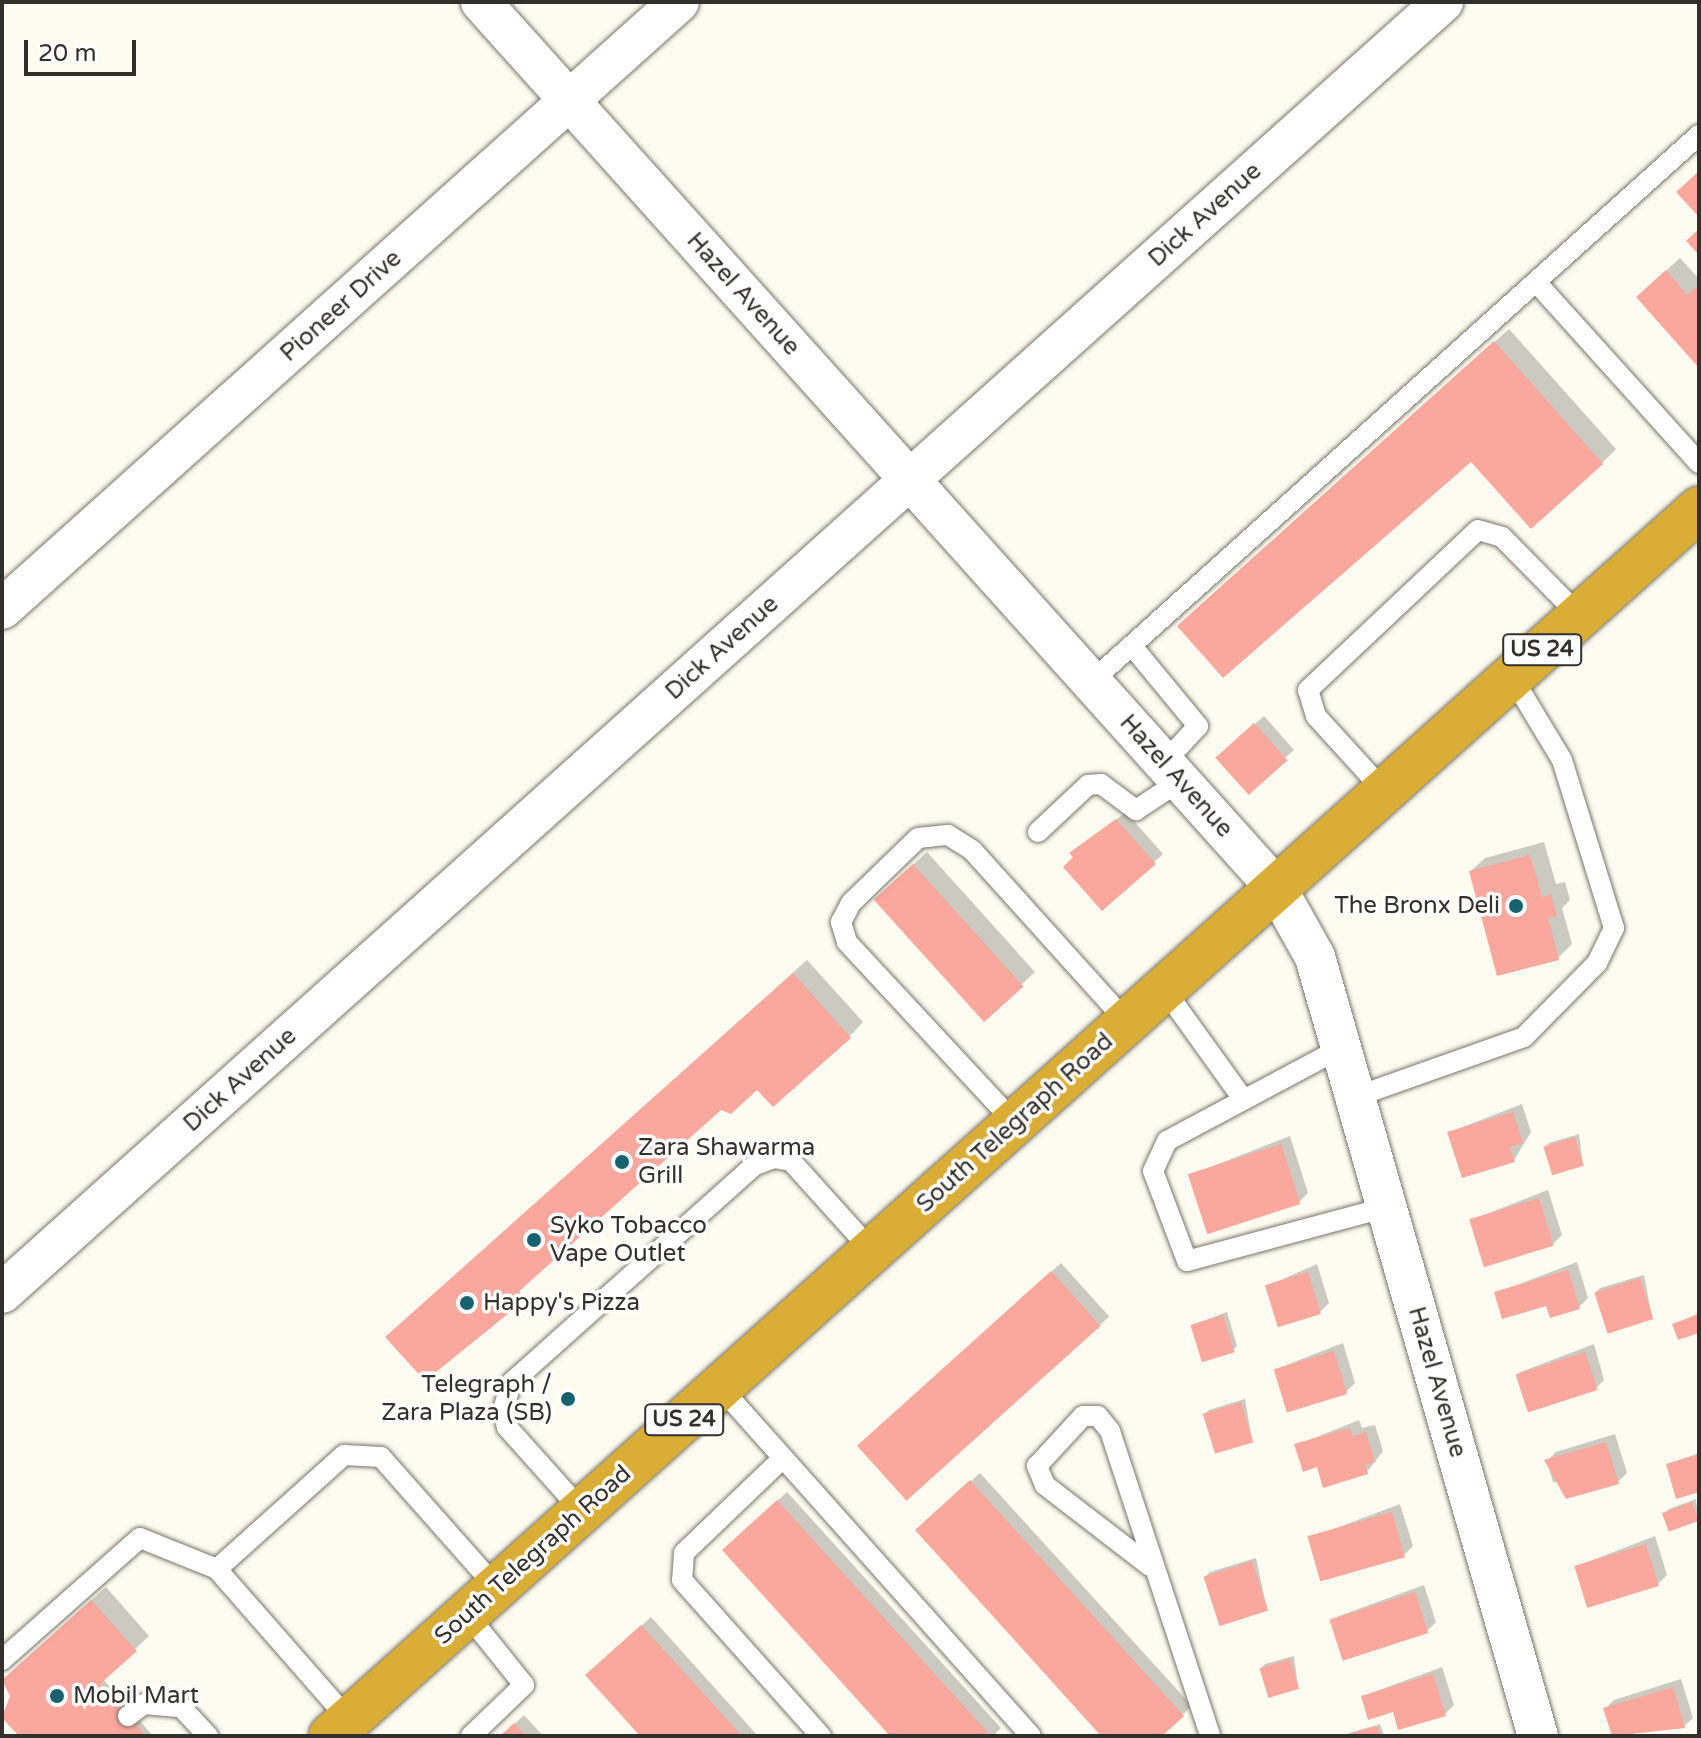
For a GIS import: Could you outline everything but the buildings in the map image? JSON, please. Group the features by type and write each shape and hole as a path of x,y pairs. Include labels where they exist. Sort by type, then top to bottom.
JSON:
{"highway":[{"name":"South Telegraph Road","path":"340,1728 1699,509"}],"street":[{"name":"Hazel Avenue","path":"481,2 1277,889 1315,957 1538,1736"},
{"name":"Pioneer Drive","path":"2,609 679,2"},
{"name":"Dick Avenue","path":"2,1293 1443,2"}],"lane":[{"path":"1091,682 1699,135"},
{"path":"1536,282 1699,463"},
{"path":"1384,791 1316,716 1308,690 1478,530 1502,537 1580,616"},
{"path":"1038,832 1088,785 1101,784 1136,810 1172,772 1198,726 1132,646"},
{"path":"1355,1097 1524,1037 1597,963 1614,928 1562,760 1512,677"},
{"path":"1015,1123 847,942 841,922 851,903 918,838 948,835 972,850 1127,1022"},
{"path":"1164,989 1243,1099"},
{"path":"1341,1048 1167,1141 1154,1156 1177,1249 1187,1261 1387,1207"},
{"path":"582,1511 507,1427 503,1410 511,1383 755,1165 774,1158 791,1161 872,1251"},
{"path":"720,1387 1031,1736"},
{"path":"1150,1566 1041,1475 1037,1466 1046,1449 1083,1416 1098,1416 1110,1431 1150,1566 1210,1736"},
{"path":"217,1569 344,1455 366,1452 381,1457 482,1601 524,1685 471,1736"},
{"path":"783,1458 684,1553 682,1580 821,1736"},
{"path":"2,1660 140,1538 217,1569 340,1728"},
{"path":"128,1716 144,1704 170,1704 208,1736"}],"place":[{"name":"The Bronx Deli","path":"1516,906"},
{"name":"Zara Shawarma Grill","path":"622,1162"},
{"name":"Syko Tobacco Vape Outlet","path":"534,1240"},
{"name":"Happy's Pizza","path":"467,1303"},
{"name":"Telegraph / Zara Plaza (SB)","path":"568,1399"},
{"name":"Mobil Mart","path":"57,1696"}]}
